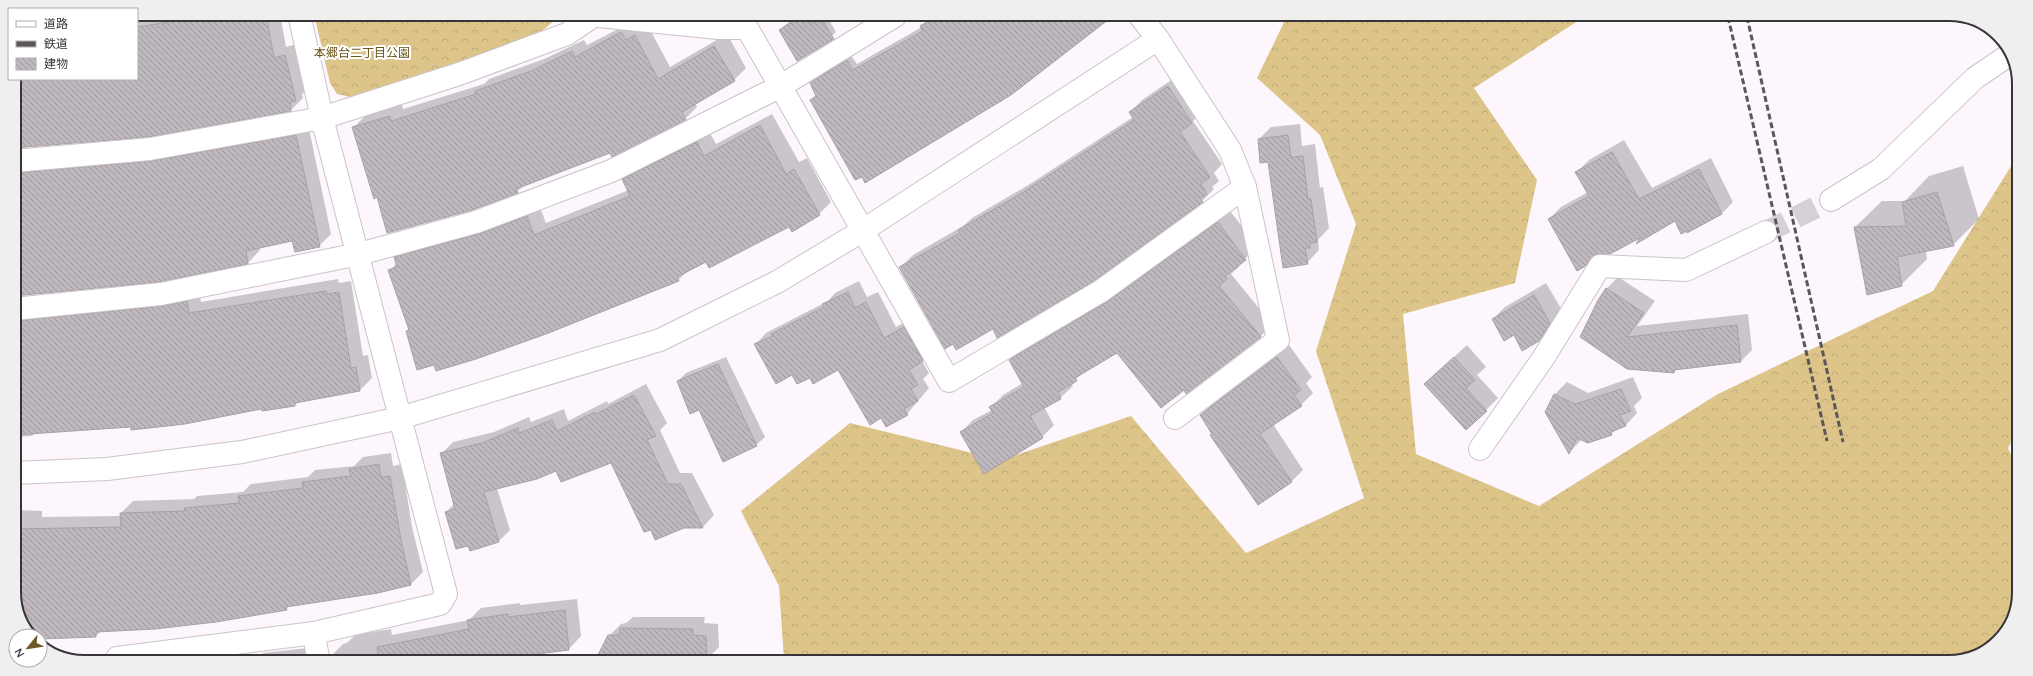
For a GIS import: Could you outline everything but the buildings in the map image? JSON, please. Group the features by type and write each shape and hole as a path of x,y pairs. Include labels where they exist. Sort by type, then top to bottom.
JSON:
{"street":[{"path":"142,655 314,634 440,604 446,594 322,118 301,21"},
{"path":"21,160 150,149 322,118 474,69 567,34 584,21"},
{"path":"644,21 718,28 747,28 949,381 1101,291 1245,188"},
{"path":"21,308 161,294 358,254 476,222 611,171 781,86 887,21"},
{"path":"1144,21 1158,39 1230,150 1245,188 1278,340 1175,418"},
{"path":"21,473 107,469 242,452 400,418 660,340 776,282 862,231 1158,39"},
{"path":"1831,200 1881,169 1975,78 2005,56"},
{"path":"1480,449 1544,357 1600,266 1686,270 1766,232"},
{"path":"314,634 317,655"}],"green space":[{"name":"本郷台二丁目公園","path":"316,21 554,21 542,31 456,63 350,97 337,94 330,83"},
{"path":"1285,21 1578,21 1474,88 1537,180 1515,283 1403,314 1416,454 1539,506 1718,394 1933,291 2012,165 2012,441 2008,448 2012,456 2012,592 2009,612 1999,630 1984,644 1969,652 1949,655 784,655 779,586 741,511 850,423 1001,460 1131,416 1246,553 1364,498 1316,351 1356,224 1320,135 1257,78"}],"tunnel":[{"path":"1766,232 1831,200"}],"railway":[{"path":"1729,21 1827,441"},
{"path":"1748,21 1843,442"}]}
